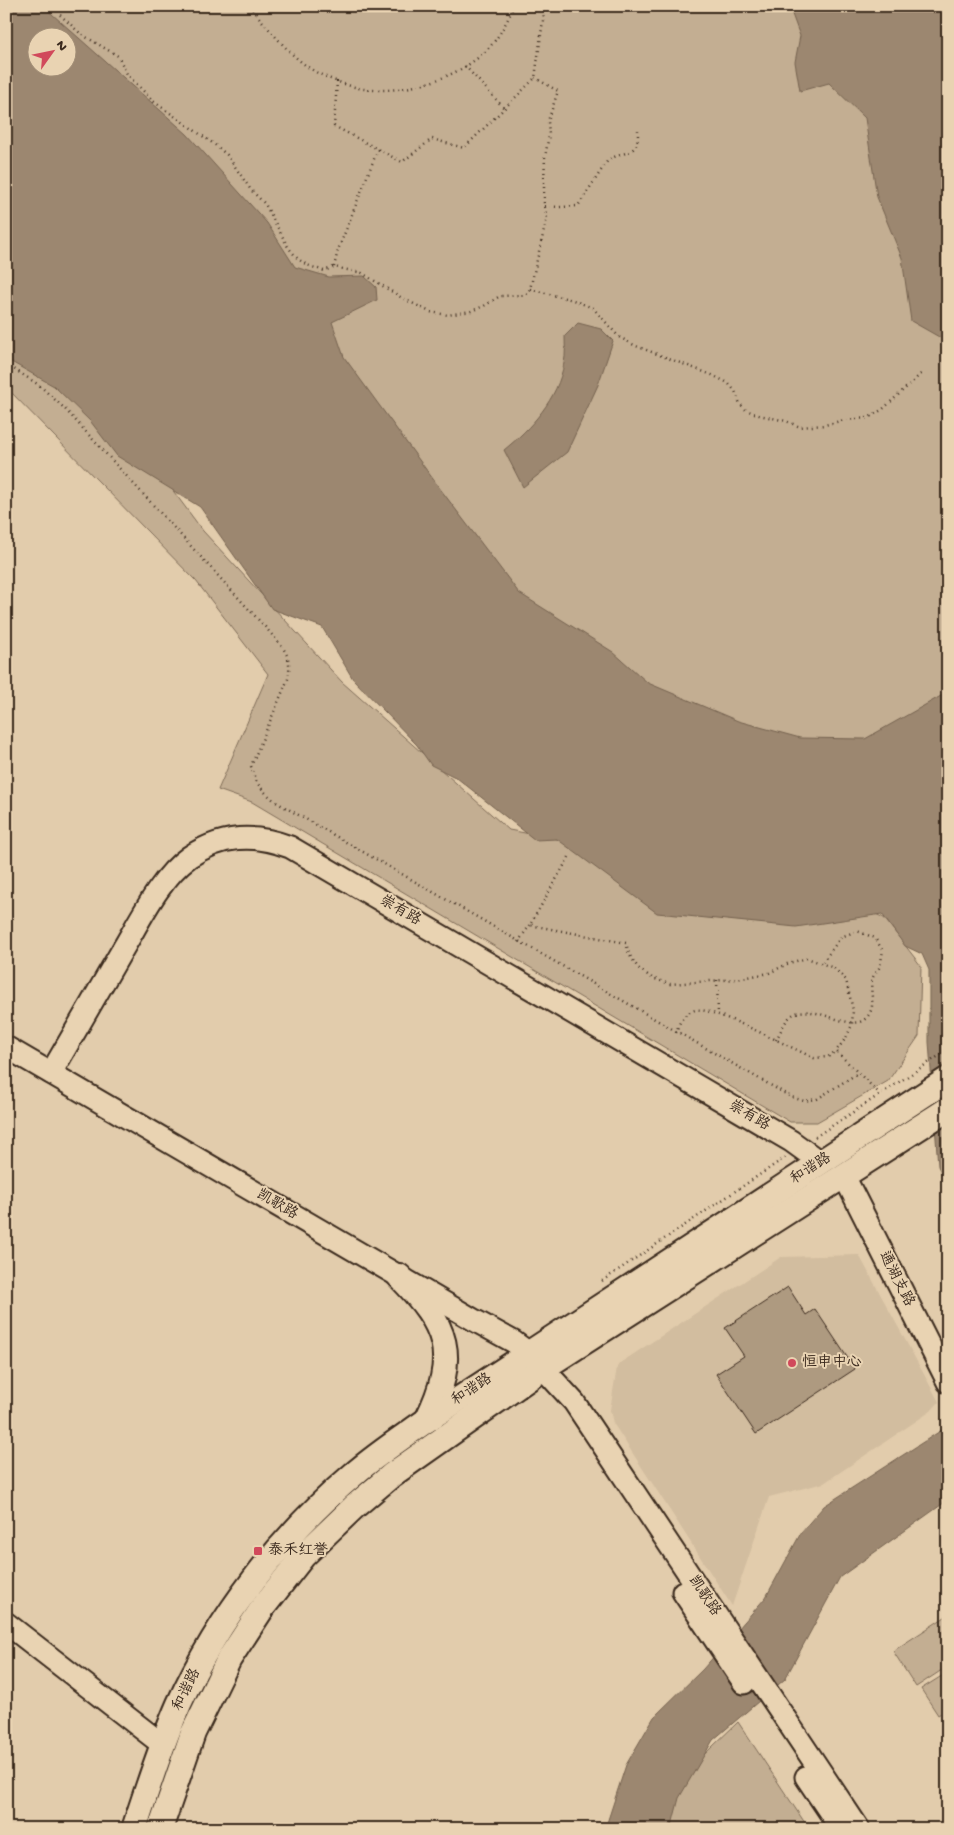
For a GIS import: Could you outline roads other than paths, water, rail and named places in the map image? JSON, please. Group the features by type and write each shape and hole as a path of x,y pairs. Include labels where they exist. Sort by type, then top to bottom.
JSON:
{"main road":[{"name":"和谐路","path":"160,1829 193,1733 221,1674 263,1606 303,1556 355,1506 536,1361 820,1162 948,1079"},
{"name":"和谐路","path":"134,1829 179,1704 219,1630 244,1592 285,1541 330,1495 355,1473 427,1420 536,1361 848,1173 948,1109"},
{"path":"399,1276 414,1291 434,1317 440,1328 445,1348 444,1374 441,1388 427,1420"}],"street":[{"name":"崇有路","path":"51,1073 148,908 172,873 188,858 205,848 238,838 254,837 272,840 290,847 800,1147 820,1162"},
{"name":"凯歌路","path":"6,1047 514,1342 536,1361 562,1410 770,1709 859,1829"},
{"name":"通湖支路","path":"848,1173 948,1382"},
{"path":"6,1623 163,1745"},
{"name":"凯歌路","path":"770,1709 841,1829"}],"place":[{"name":"恒申中心","path":"792,1363"},
{"name":"泰禾红誉","path":"258,1551"}]}
